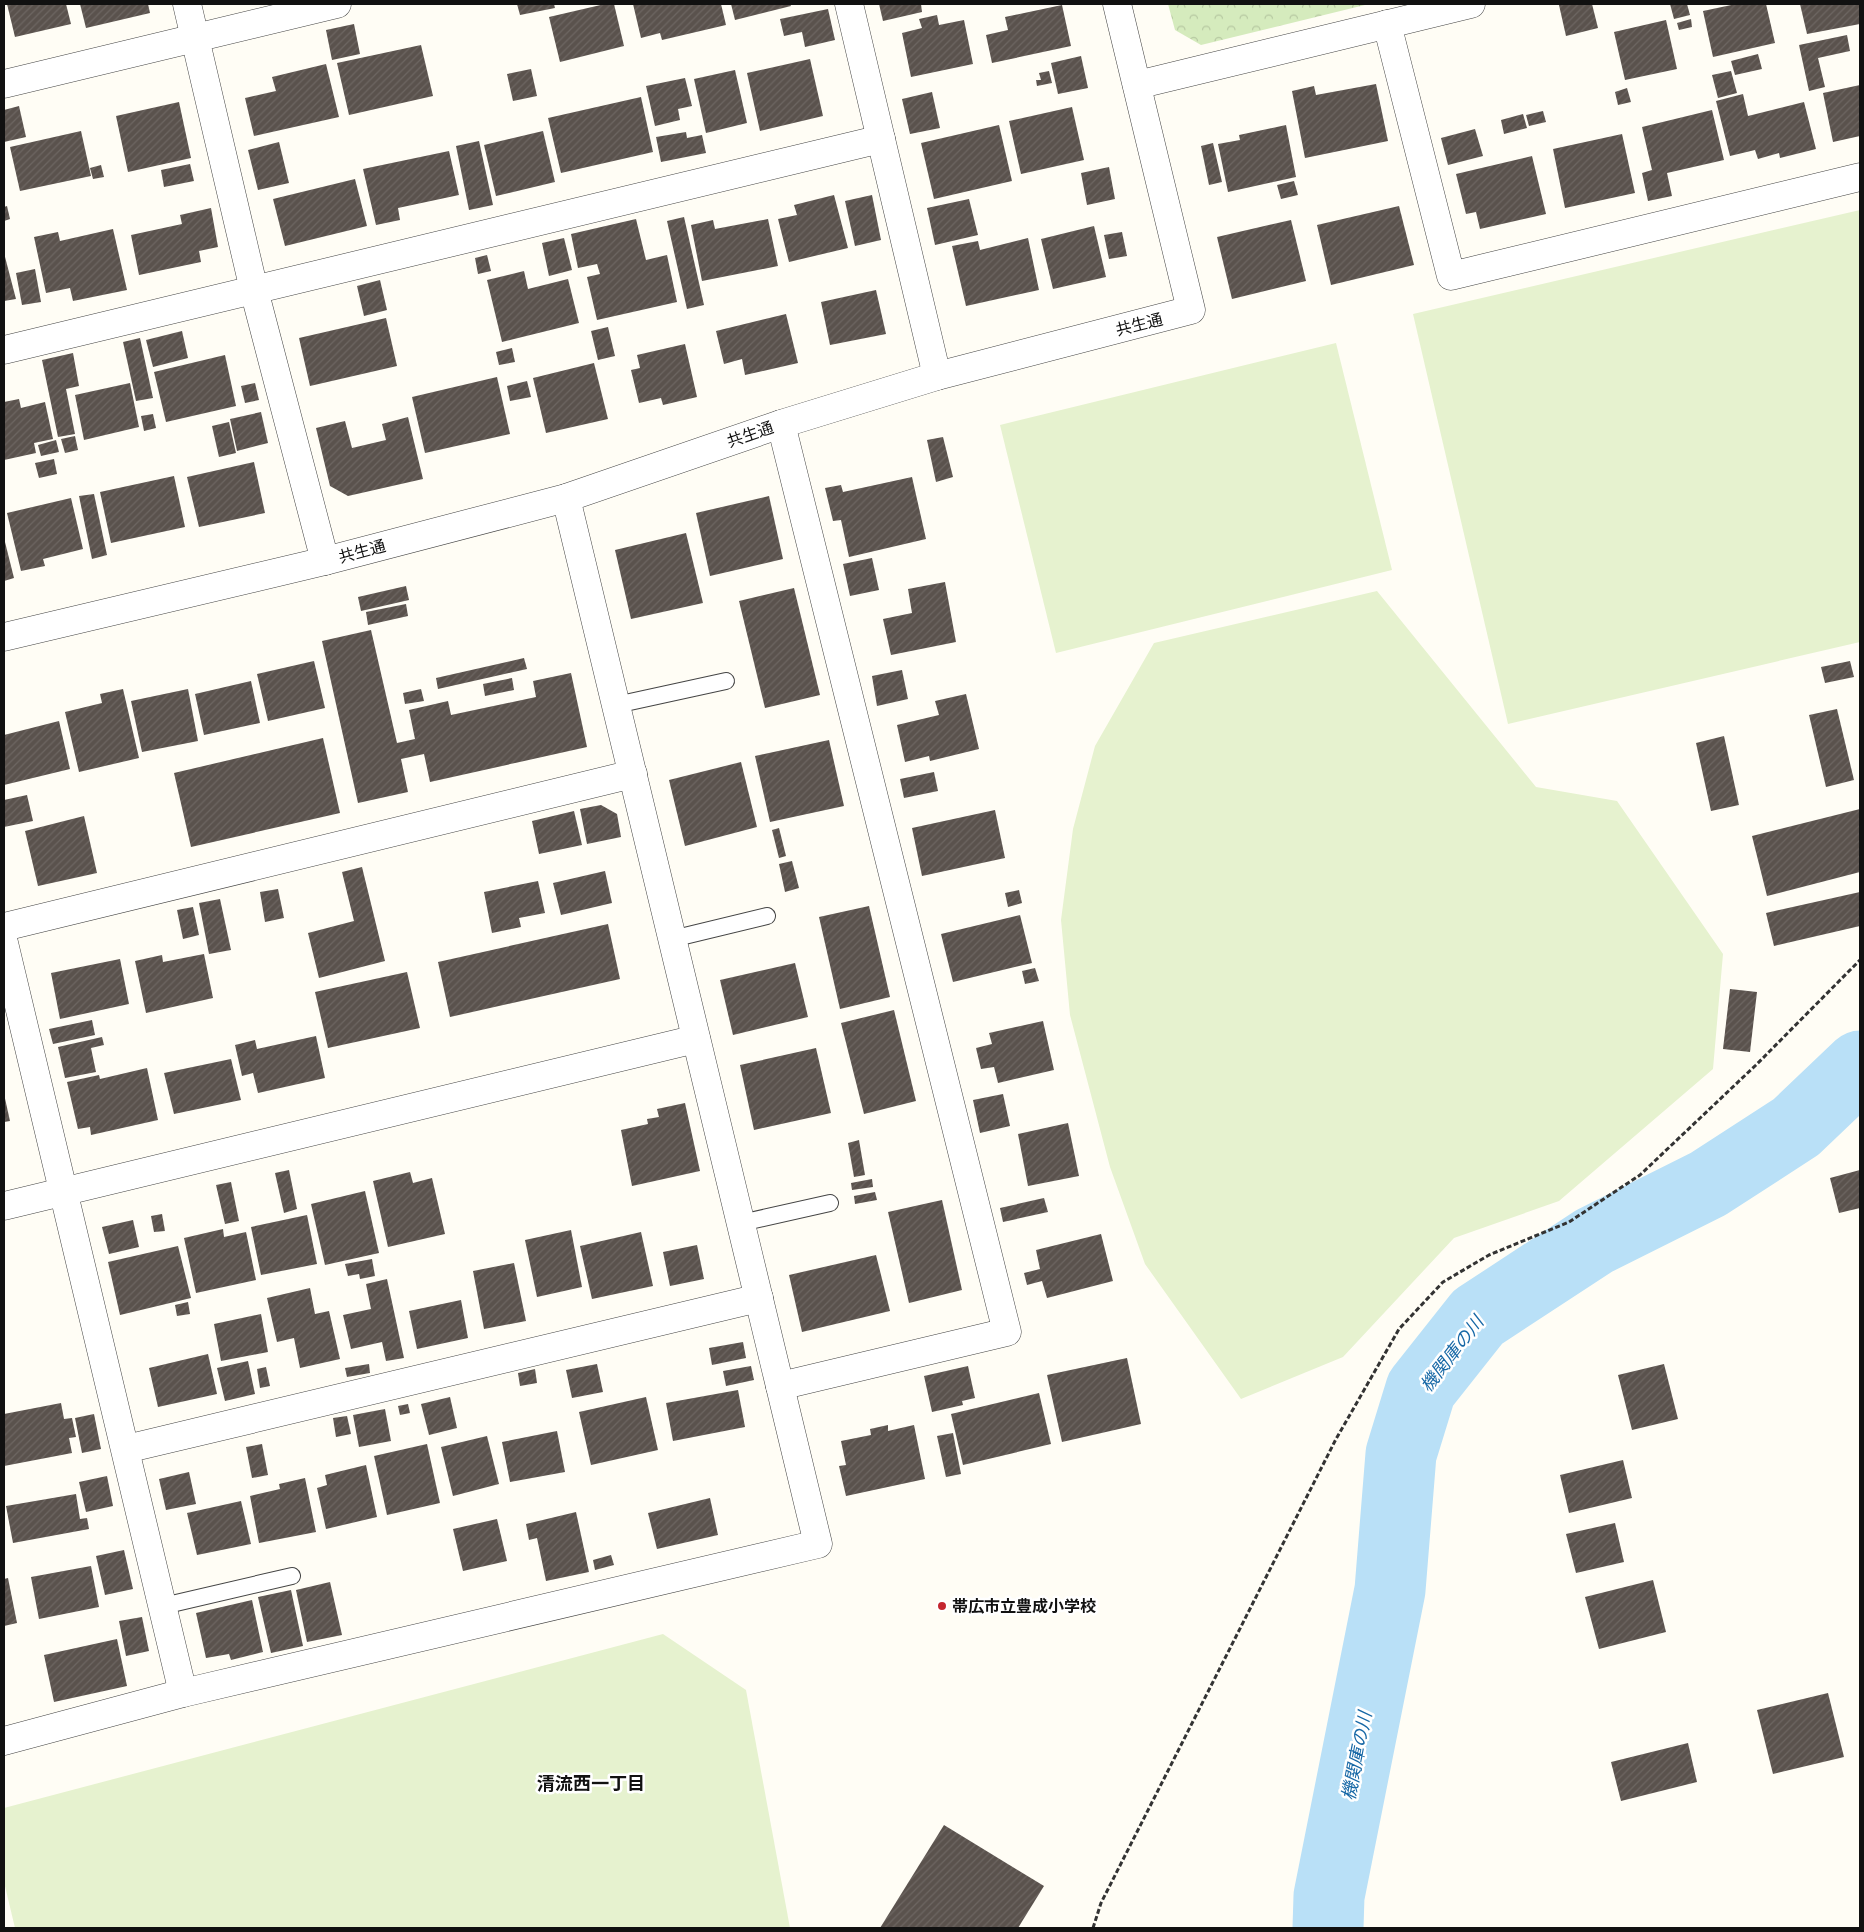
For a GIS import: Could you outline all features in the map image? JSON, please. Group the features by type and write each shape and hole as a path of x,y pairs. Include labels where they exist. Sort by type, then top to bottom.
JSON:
{"street":[{"path":"187,4 254,290 325,561"},
{"path":"4,84 337,4"},
{"path":"849,4 938,376"},
{"name":"共生通","path":"4,637 325,561 566,498 781,424 938,376 1191,310 1117,4"},
{"path":"1137,85 1471,4"},
{"path":"1387,24 1451,276 1860,177"},
{"path":"4,350 881,139"},
{"path":"780,1386 1007,1332 781,424"},
{"path":"4,1741 184,1693 818,1544 566,498"},
{"path":"4,927 633,774"},
{"path":"4,943 184,1693"},
{"path":"4,1206 696,1039"},
{"path":"126,1449 759,1298"}],"lane":[{"path":"616,704 726,681"},
{"path":"672,938 767,916"},
{"path":"741,1223 830,1203"},
{"path":"163,1606 292,1576"}],"path":[{"path":"1093,1928 1100,1903 1331,1448 1398,1329 1443,1282 1489,1255 1569,1222 1640,1175 1756,1065 1860,960"}],"green space":[{"path":"1168,4 1369,4 1201,45 1175,30"},
{"path":"1860,210 1860,642 1508,724 1413,314"},
{"path":"1336,343 1392,570 1056,653 1000,425"},
{"path":"1377,591 1536,787 1617,801 1723,954 1713,1069 1559,1201 1454,1238 1343,1357 1241,1399 1145,1264 1110,1167 1070,1015 1061,920 1073,829 1095,746 1154,643"},
{"path":"663,1634 746,1690 790,1928 15,1928 4,1882 4,1808"}],"building":[{"path":"7,4 66,4 71,24 15,37"},
{"path":"80,4 148,4 150,13 86,28"},
{"path":"517,4 554,4 555,8 520,15"},
{"path":"605,4 614,4 624,46 560,62 549,17"},
{"path":"633,4 721,4 726,25 662,40 660,33 641,38"},
{"path":"731,4 790,4 791,6 735,20"},
{"path":"879,4 921,4 922,12 883,21"},
{"path":"1592,4 1598,28 1566,36 1559,5"},
{"path":"1670,4 1687,4 1690,15 1674,19"},
{"path":"1736,4 1766,4 1775,43 1713,57 1703,11"},
{"path":"1800,4 1860,4 1860,24 1807,34"},
{"path":"1062,5 1071,46 992,63 986,35 1008,30 1005,17"},
{"path":"828,9 835,40 805,47 802,32 784,36 780,19"},
{"path":"937,15 939,25 964,20 973,64 911,77 902,33 922,28 919,19"},
{"path":"1691,19 1692,27 1679,30 1677,23"},
{"path":"1666,20 1677,69 1625,80 1614,32"},
{"path":"354,24 360,54 332,60 326,30"},
{"path":"1847,35 1850,51 1818,58 1825,87 1809,91 1799,45"},
{"path":"421,45 433,96 349,115 337,63"},
{"path":"1758,54 1762,69 1735,75 1731,61"},
{"path":"1081,56 1088,88 1058,94 1051,63"},
{"path":"810,59 823,116 760,131 747,73"},
{"path":"326,64 339,117 254,136 245,98 276,91 272,77"},
{"path":"531,69 537,96 513,101 507,74"},
{"path":"735,70 747,123 706,133 694,79"},
{"path":"1049,71 1052,83 1037,86 1036,80 1041,80 1039,73"},
{"path":"1731,71 1737,93 1718,98 1712,75"},
{"path":"685,78 692,106 678,109 680,120 655,126 646,86"},
{"path":"1376,84 1388,141 1305,158 1292,91 1314,86 1316,95"},
{"path":"1860,85 1860,136 1833,142 1823,93"},
{"path":"1627,88 1631,102 1618,105 1615,92"},
{"path":"932,92 940,128 910,134 902,99"},
{"path":"1743,94 1748,116 1804,102 1816,149 1780,158 1779,153 1758,159 1755,150 1730,156 1716,101"},
{"path":"641,97 653,152 561,173 548,118"},
{"path":"179,102 191,158 128,172 116,116"},
{"path":"19,106 26,137 4,142 4,110"},
{"path":"1072,107 1084,160 1021,174 1009,121"},
{"path":"1712,110 1724,160 1667,173 1672,196 1648,201 1642,173 1652,170 1642,127"},
{"path":"1543,111 1546,122 1529,126 1526,115"},
{"path":"1523,114 1527,128 1504,134 1501,120"},
{"path":"999,125 1012,181 934,199 921,143"},
{"path":"1286,125 1296,177 1228,192 1218,144 1240,140 1239,135"},
{"path":"1475,129 1483,156 1448,165 1441,138"},
{"path":"81,131 91,176 20,191 10,147"},
{"path":"543,131 555,182 496,196 484,145"},
{"path":"686,132 687,138 702,135 706,153 661,162 656,137"},
{"path":"1622,134 1635,193 1565,208 1553,149"},
{"path":"479,141 493,205 469,210 456,146"},
{"path":"279,142 289,183 258,190 248,150"},
{"path":"1213,143 1222,182 1209,185 1201,146"},
{"path":"449,151 459,195 398,208 400,220 376,225 363,169"},
{"path":"1532,156 1546,214 1480,229 1476,212 1466,214 1456,174"},
{"path":"190,164 194,181 164,187 161,170"},
{"path":"101,165 104,177 93,179 90,168"},
{"path":"1109,167 1115,199 1087,205 1081,173"},
{"path":"355,179 367,226 285,246 273,199"},
{"path":"1294,181 1298,195 1281,199 1277,185"},
{"path":"834,195 848,248 789,262 778,219 797,215 794,205"},
{"path":"872,195 881,240 855,246 845,201"},
{"path":"969,199 978,235 935,245 927,208"},
{"path":"7,206 10,219 4,221 4,207"},
{"path":"1399,206 1414,265 1331,285 1317,225"},
{"path":"211,208 218,247 199,251 201,262 139,275 131,235 182,224 180,215"},
{"path":"684,217 704,305 687,309 667,221"},
{"path":"636,219 646,260 667,255 677,302 597,320 587,277 600,274 597,264 578,268 571,234"},
{"path":"768,219 778,266 702,281 691,225 713,220 715,229"},
{"path":"1291,220 1306,281 1232,299 1217,237"},
{"path":"1094,226 1106,277 1053,289 1041,239"},
{"path":"113,229 127,290 73,301 70,288 46,293 34,237 58,232 60,241"},
{"path":"1122,232 1127,256 1109,259 1104,235"},
{"path":"564,238 572,270 549,276 542,243"},
{"path":"1028,238 1039,290 966,306 952,246 978,241 980,250"},
{"path":"4,253 16,299 4,301"},
{"path":"487,255 491,271 478,274 475,258"},
{"path":"35,269 41,302 22,305 16,273"},
{"path":"524,271 528,289 568,279 579,323 502,342 487,280"},
{"path":"380,280 387,310 364,316 357,286"},
{"path":"876,290 886,334 830,345 821,302"},
{"path":"786,314 798,363 745,375 742,359 724,364 716,331"},
{"path":"386,318 397,366 310,386 299,338"},
{"path":"608,327 615,356 598,360 591,331"},
{"path":"182,331 188,358 153,367 146,340"},
{"path":"140,338 153,398 136,401 123,342"},
{"path":"685,344 697,397 663,405 661,398 639,403 631,370 640,368 637,355"},
{"path":"512,348 515,362 499,365 496,352"},
{"path":"73,353 79,386 66,389 75,434 58,437 42,360"},
{"path":"225,355 236,406 166,422 154,372"},
{"path":"594,363 608,419 546,433 533,378"},
{"path":"497,377 510,434 425,453 412,397"},
{"path":"527,381 531,397 510,401 507,386"},
{"path":"130,383 139,427 84,440 75,395"},
{"path":"255,383 259,400 245,403 241,386"},
{"path":"19,399 21,408 45,402 53,439 34,443 36,453 4,460 4,402"},
{"path":"261,412 268,443 237,451 230,419"},
{"path":"153,414 156,428 144,431 141,416"},
{"path":"408,417 423,479 348,496 330,486 316,428 345,421 352,448 386,440 382,424"},
{"path":"229,422 236,453 219,457 212,426"},
{"path":"75,436 78,450 65,453 61,439"},
{"path":"943,437 953,477 936,482 927,440"},
{"path":"56,440 59,452 41,456 38,445"},
{"path":"54,459 57,474 39,478 35,463"},
{"path":"254,462 265,513 199,527 187,477"},
{"path":"174,476 185,527 111,543 100,492"},
{"path":"912,477 926,539 849,557 841,520 833,521 825,488 841,485 843,492"},
{"path":"94,494 107,555 92,559 79,496"},
{"path":"769,496 783,559 710,576 696,513"},
{"path":"71,498 83,549 43,559 45,566 21,571 7,513"},
{"path":"686,533 703,603 631,619 615,550"},
{"path":"4,538 14,578 4,581"},
{"path":"872,558 879,590 850,596 843,564"},
{"path":"945,582 956,642 891,655 883,619 912,613 908,589"},
{"path":"406,586 409,600 361,611 358,597"},
{"path":"794,588 820,695 765,708 739,601"},
{"path":"406,604 408,616 368,625 366,612"},
{"path":"371,630 397,743 415,739 409,710 448,701 451,715 536,697 533,681 571,673 587,747 430,782 424,754 401,759 408,792 358,803 322,641"},
{"path":"524,658 527,669 438,689 436,678"},
{"path":"314,661 325,708 268,721 257,674"},
{"path":"1850,661 1854,677 1825,683 1821,667"},
{"path":"902,670 908,699 877,706 872,676"},
{"path":"512,678 514,690 485,696 483,684"},
{"path":"251,681 260,723 204,735 195,694"},
{"path":"123,689 139,758 79,772 65,712 102,703 100,694"},
{"path":"188,689 198,741 142,752 131,701"},
{"path":"421,689 424,701 405,704 403,693"},
{"path":"966,694 979,749 930,761 929,756 905,762 897,725 939,715 935,701"},
{"path":"1837,709 1854,780 1826,787 1809,715"},
{"path":"59,721 70,769 4,785 4,735"},
{"path":"1724,736 1739,805 1711,811 1696,743"},
{"path":"323,738 340,813 191,847 174,773"},
{"path":"829,740 844,806 770,822 755,756"},
{"path":"741,762 757,827 685,846 669,780"},
{"path":"934,772 938,791 904,798 900,779"},
{"path":"27,795 33,821 4,827 4,800"},
{"path":"601,805 617,814 621,837 587,844 580,809"},
{"path":"1860,809 1860,872 1767,896 1752,836"},
{"path":"995,810 1005,858 922,876 912,828"},
{"path":"574,811 582,845 539,854 532,821"},
{"path":"84,816 97,873 38,886 25,831"},
{"path":"779,828 786,856 779,858 772,830"},
{"path":"792,861 799,888 785,892 779,864"},
{"path":"362,867 385,961 319,978 308,933 354,921 342,872"},
{"path":"605,871 612,903 561,915 553,883"},
{"path":"538,881 545,913 519,918 521,927 492,933 484,892"},
{"path":"278,889 284,918 265,922 260,892"},
{"path":"1019,890 1022,903 1008,907 1005,893"},
{"path":"1860,892 1860,926 1774,946 1766,913"},
{"path":"220,899 231,950 209,954 199,903"},
{"path":"869,906 890,997 840,1009 819,917"},
{"path":"193,907 199,935 183,939 177,910"},
{"path":"1020,915 1032,963 953,982 941,934"},
{"path":"608,924 620,979 450,1017 438,962"},
{"path":"204,954 213,998 146,1013 135,961 162,955 163,962"},
{"path":"120,959 129,1004 60,1019 51,973"},
{"path":"795,963 808,1017 733,1035 720,980"},
{"path":"1035,968 1039,981 1025,984 1022,971"},
{"path":"407,972 420,1028 328,1048 315,992"},
{"path":"1730,989 1757,992 1750,1052 1723,1049"},
{"path":"894,1010 916,1101 864,1114 841,1023"},
{"path":"92,1020 95,1035 53,1044 49,1029"},
{"path":"1043,1021 1054,1070 998,1083 994,1067 981,1069 976,1048 992,1044 989,1033"},
{"path":"316,1036 325,1078 258,1093 253,1073 242,1076 235,1045 255,1040 257,1049"},
{"path":"102,1037 104,1045 91,1048 96,1072 65,1078 58,1047"},
{"path":"816,1048 831,1113 754,1130 740,1065"},
{"path":"231,1059 241,1100 174,1114 164,1073"},
{"path":"147,1068 158,1120 91,1135 90,1127 78,1129 67,1082 99,1075 100,1079"},
{"path":"4,1094 10,1121 4,1122"},
{"path":"1003,1094 1010,1126 980,1133 973,1100"},
{"path":"685,1103 700,1171 632,1186 621,1130 648,1124 647,1119 659,1117 657,1109"},
{"path":"1068,1123 1079,1176 1028,1186 1018,1134"},
{"path":"859,1140 865,1175 854,1177 848,1143"},
{"path":"289,1170 297,1209 284,1213 275,1173"},
{"path":"1860,1170 1860,1208 1839,1213 1830,1178"},
{"path":"410,1172 413,1183 432,1178 445,1234 388,1247 373,1181"},
{"path":"872,1179 873,1187 852,1190 851,1183"},
{"path":"231,1182 239,1221 225,1224 216,1185"},
{"path":"365,1191 379,1253 325,1265 311,1204"},
{"path":"875,1192 877,1200 855,1204 854,1196"},
{"path":"1044,1198 1048,1212 1003,1222 1000,1208"},
{"path":"942,1200 962,1290 909,1303 888,1212"},
{"path":"162,1214 165,1231 154,1232 151,1216"},
{"path":"307,1215 317,1264 261,1275 251,1227"},
{"path":"133,1220 139,1247 109,1254 102,1227"},
{"path":"223,1229 224,1237 246,1232 256,1280 196,1293 184,1238"},
{"path":"571,1230 582,1287 537,1297 525,1240"},
{"path":"641,1232 653,1286 592,1299 580,1246"},
{"path":"1101,1234 1113,1281 1047,1298 1042,1281 1027,1285 1024,1273 1040,1269 1036,1250"},
{"path":"697,1245 704,1279 670,1286 663,1252"},
{"path":"178,1246 191,1298 120,1315 108,1262"},
{"path":"876,1255 890,1311 802,1332 789,1275"},
{"path":"372,1259 375,1276 360,1279 359,1274 348,1276 345,1264"},
{"path":"514,1263 526,1321 484,1329 473,1271"},
{"path":"387,1279 404,1358 386,1361 382,1342 351,1349 343,1315 371,1309 366,1284"},
{"path":"310,1288 315,1314 329,1311 340,1359 300,1368 294,1338 277,1342 267,1298"},
{"path":"461,1300 468,1338 417,1349 409,1311"},
{"path":"188,1302 190,1314 177,1316 175,1305"},
{"path":"261,1314 268,1352 221,1361 214,1324"},
{"path":"743,1342 746,1358 712,1365 709,1348"},
{"path":"208,1354 217,1394 158,1407 149,1368"},
{"path":"1127,1358 1141,1424 1062,1442 1047,1375"},
{"path":"248,1361 255,1394 225,1401 217,1368"},
{"path":"369,1364 370,1373 347,1377 345,1368"},
{"path":"597,1364 603,1392 572,1398 566,1370"},
{"path":"1664,1364 1678,1419 1632,1430 1618,1375"},
{"path":"751,1366 754,1380 726,1386 723,1371"},
{"path":"968,1366 975,1398 962,1401 963,1405 932,1412 924,1376"},
{"path":"266,1367 270,1386 260,1388 257,1369"},
{"path":"535,1369 537,1383 520,1386 518,1373"},
{"path":"738,1390 745,1427 673,1441 666,1403"},
{"path":"1039,1393 1051,1444 963,1465 951,1414"},
{"path":"450,1397 457,1428 429,1435 421,1404"},
{"path":"646,1397 658,1450 591,1465 579,1412"},
{"path":"61,1403 64,1419 72,1418 76,1437 69,1438 72,1453 4,1466 4,1414"},
{"path":"408,1404 410,1413 400,1415 398,1406"},
{"path":"385,1409 391,1441 359,1447 353,1415"},
{"path":"94,1414 101,1449 82,1453 75,1418"},
{"path":"347,1416 351,1434 336,1437 333,1418"},
{"path":"888,1425 888,1431 914,1425 925,1479 846,1496 839,1466 846,1465 841,1441 871,1435 870,1429"},
{"path":"557,1431 565,1472 510,1482 502,1442"},
{"path":"953,1433 961,1474 946,1477 937,1436"},
{"path":"487,1436 499,1484 453,1496 441,1447"},
{"path":"262,1444 268,1475 252,1478 246,1447"},
{"path":"427,1444 440,1503 387,1515 374,1456"},
{"path":"1623,1460 1632,1498 1569,1513 1560,1475"},
{"path":"366,1465 377,1517 326,1529 317,1488 327,1485 325,1475"},
{"path":"189,1472 196,1504 166,1510 159,1479"},
{"path":"107,1476 113,1506 86,1512 79,1482"},
{"path":"305,1478 316,1532 259,1543 250,1496 280,1489 279,1484"},
{"path":"76,1494 80,1519 87,1518 89,1529 13,1543 6,1506"},
{"path":"710,1498 718,1535 657,1549 648,1513"},
{"path":"241,1501 251,1544 197,1555 187,1513"},
{"path":"576,1512 589,1572 546,1581 537,1538 529,1540 526,1524"},
{"path":"497,1519 507,1561 463,1571 453,1529"},
{"path":"1615,1523 1624,1562 1576,1573 1566,1534"},
{"path":"124,1550 133,1589 105,1595 96,1556"},
{"path":"611,1555 614,1565 595,1570 593,1560"},
{"path":"91,1566 99,1607 39,1619 31,1577"},
{"path":"8,1578 17,1623 4,1626 4,1579"},
{"path":"1653,1580 1666,1632 1599,1649 1585,1597"},
{"path":"330,1582 342,1635 307,1642 296,1590"},
{"path":"291,1590 303,1646 271,1653 258,1597"},
{"path":"252,1600 263,1652 231,1660 229,1654 206,1658 196,1613"},
{"path":"142,1617 149,1651 126,1656 119,1621"},
{"path":"117,1639 127,1686 54,1702 44,1655"},
{"path":"1828,1693 1844,1757 1773,1774 1757,1710"},
{"path":"1688,1743 1697,1782 1621,1801 1611,1762"},
{"path":"944,1825 1044,1886 1018,1928 880,1928"}],"waterway":[{"name":"機関庫の川","path":"1328,1928 1329,1896 1390,1590 1401,1454 1421,1389 1478,1317 1594,1241 1708,1184 1796,1127 1860,1066"}],"place":[{"name":"帯広市立豊成小学校","path":"942,1606"}],"district":[{"name":"清流西一丁目","path":"591,1784"}]}
